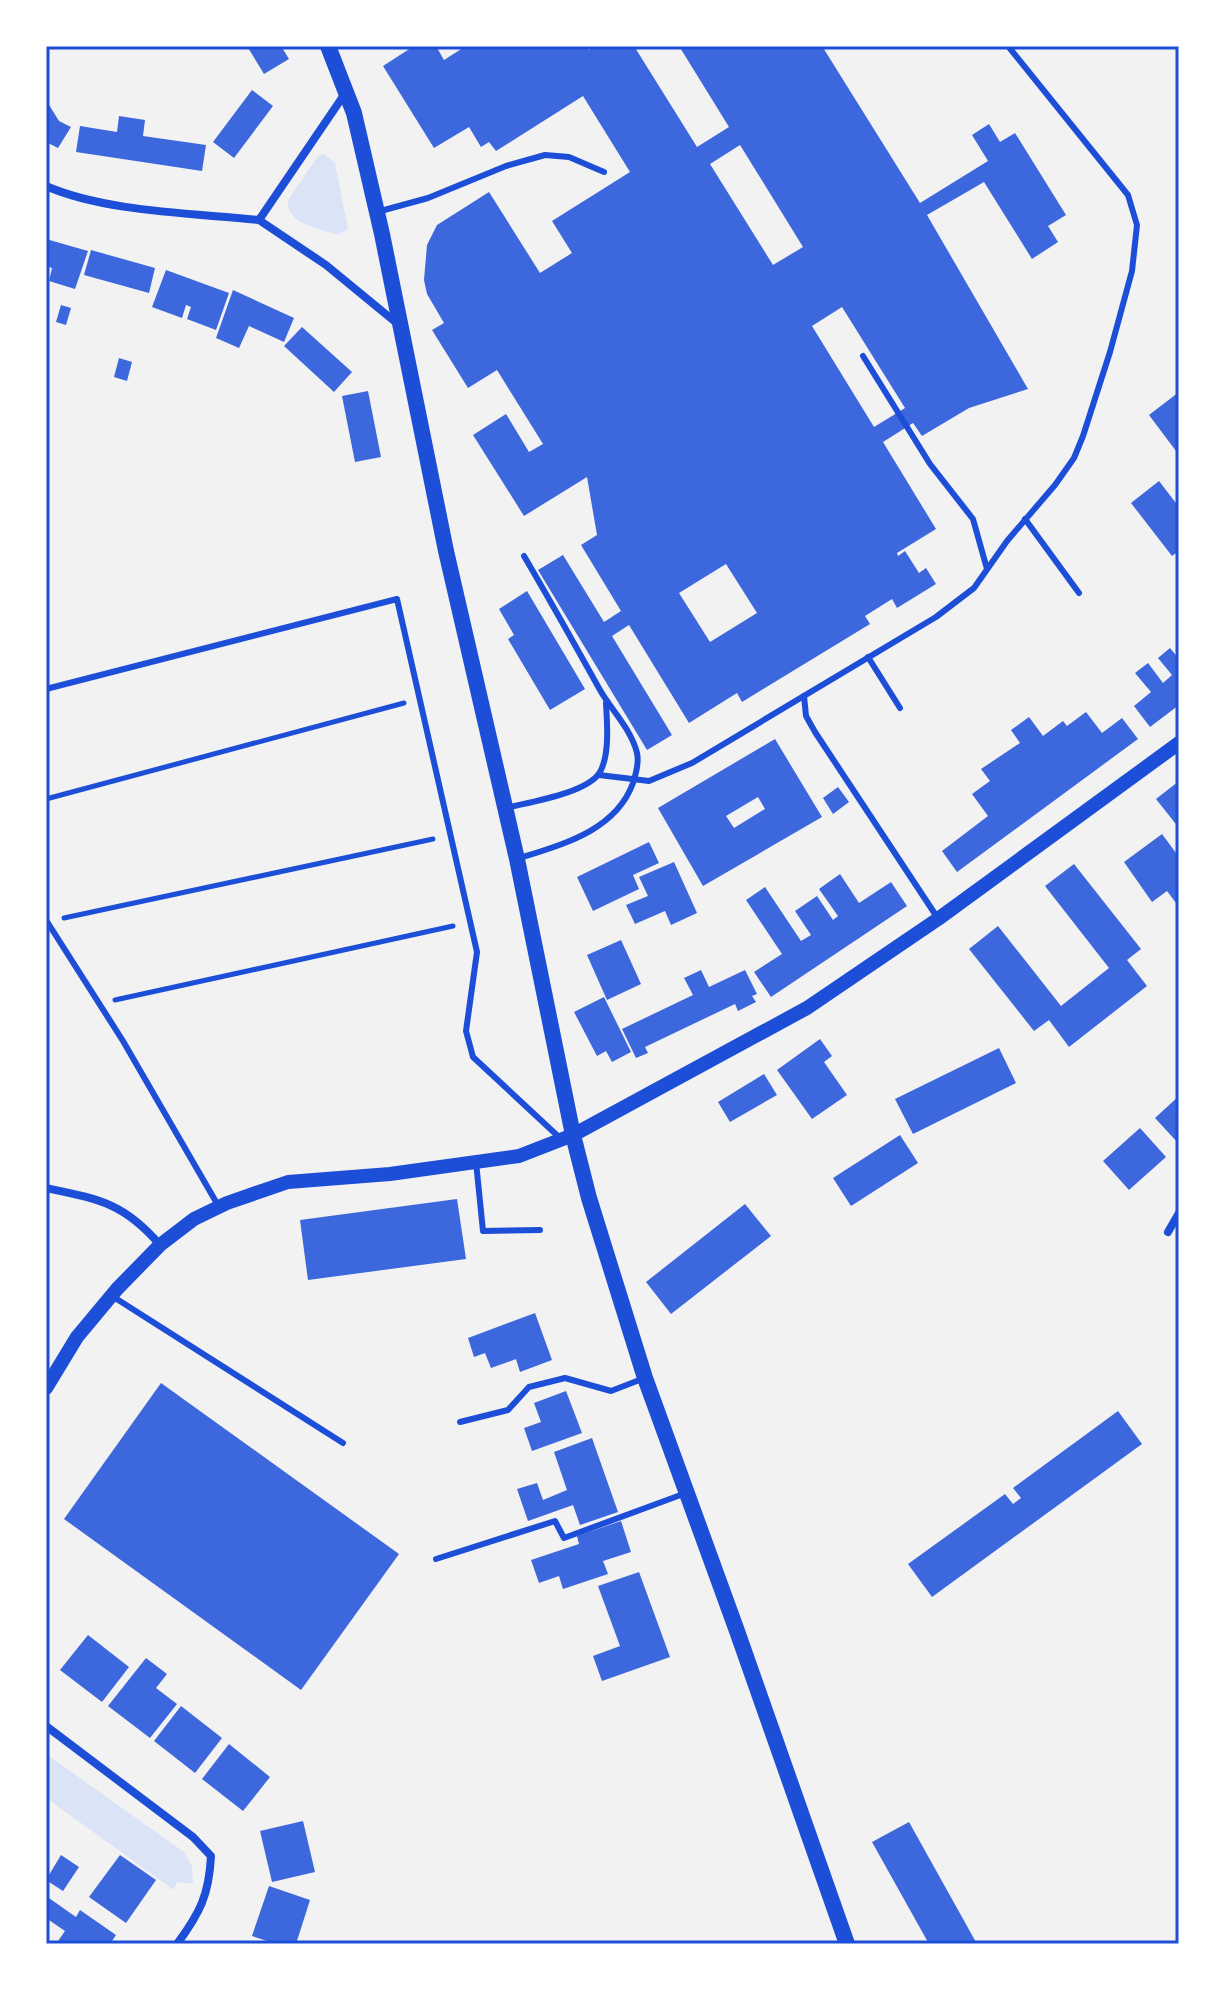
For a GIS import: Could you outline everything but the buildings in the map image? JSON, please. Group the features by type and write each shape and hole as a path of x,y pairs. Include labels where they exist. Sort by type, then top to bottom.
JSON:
{"main road":[{"path":"328,46 354,113 377,212 446,551 517,859 567,1137 645,1378 847,1944"}],"street":[{"path":"259,220 346,92"},
{"path":"46,186 64,194 119,205 259,220 326,265 400,326"},
{"path":"46,1388 77,1337 112,1296 160,1245 194,1219 288,1182 390,1174 519,1156 567,1137 807,1008 938,919 1179,743"},
{"path":"46,1188 120,1208 141,1223 160,1245"},
{"path":"1168,1232 1179,1213"},
{"path":"46,1726 193,1837 211,1856 209,1886 194,1921 177,1944"}],"lane":[{"path":"599,775 649,781 692,763 936,617 974,588 1025,519 1064,474 1083,436 1110,352 1132,271 1137,225 1128,195 1008,46"},
{"path":"377,212 428,198 506,166 545,155 569,157 604,172"},
{"path":"863,356 930,464 973,519 987,569"},
{"path":"1025,519 1079,593"},
{"path":"517,859 570,842 613,817 627,799 635,779 638,758 632,738 605,699 524,556"},
{"path":"46,689 397,599 477,952 466,1031 473,1057 567,1137"},
{"path":"868,657 900,708"},
{"path":"804,696 806,716 815,732 938,919"},
{"path":"505,808 584,787 599,775 607,722 605,699"},
{"path":"46,921 99,1003 219,1207"},
{"path":"476,1162 483,1231 540,1230"},
{"path":"112,1296 343,1443"},
{"path":"460,1422 508,1410 529,1387 565,1378 611,1391 645,1378"},
{"path":"436,1559 555,1521 564,1538 686,1493"}],"path":[{"path":"46,799 419,699"},
{"path":"46,921 450,835"},
{"path":"99,1003 470,922"}],"shaded area":[{"path":"324,154 335,163 348,229 338,235 305,224 292,215 289,208 288,200 318,156"},
{"path":"46,1754 184,1852 192,1866 193,1884 177,1882 174,1890 46,1798"}]}
